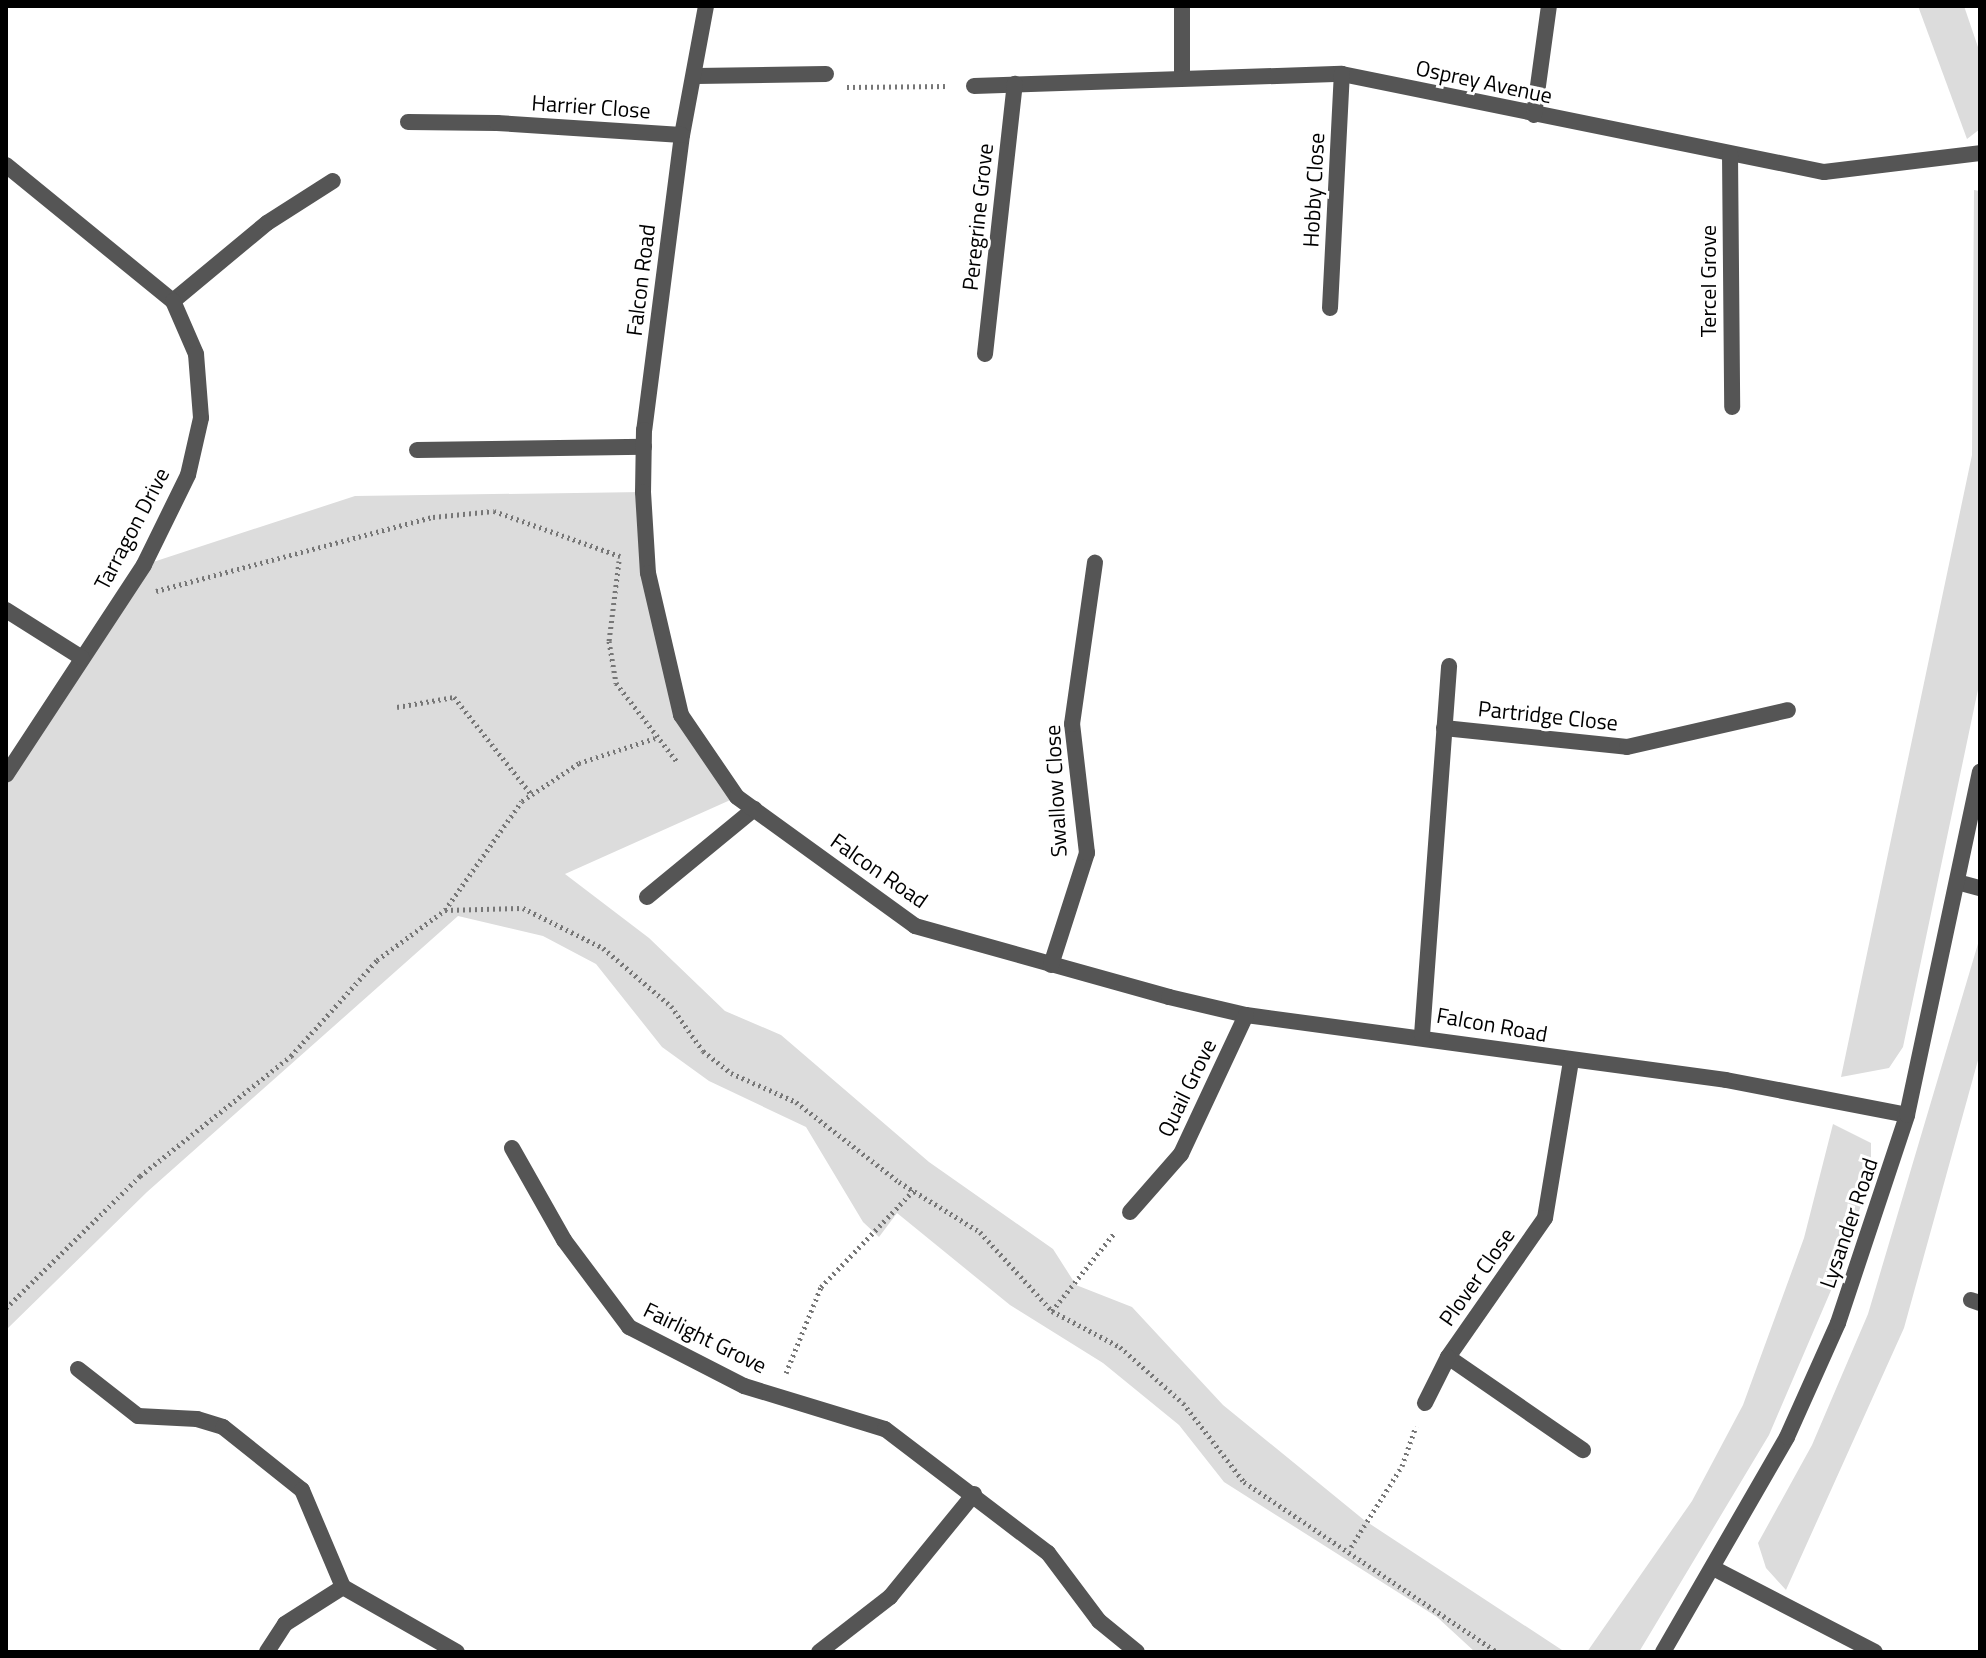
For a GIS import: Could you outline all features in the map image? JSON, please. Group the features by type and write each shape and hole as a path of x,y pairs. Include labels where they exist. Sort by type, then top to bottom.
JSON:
{"street":[{"name":"Falcon Road","path":"706,6 696,76 682,135 644,447 648,573 681,715 754,809 915,926 1051,965 1246,1015 1422,1035 1571,1061 1726,1080 1907,1115"},
{"path":"1182,6 1182,75"},
{"path":"1534,115 1549,6"},
{"path":"696,76 826,74"},
{"name":"Osprey Avenue","path":"974,86 1182,75 1342,74 1824,172 1980,153"},
{"name":"Hobby Close","path":"1330,308 1342,74"},
{"name":"Peregrine Grove","path":"985,354 1015,84"},
{"name":"Harrier Close","path":"408,122 497,123 682,135"},
{"name":"Tercel Grove","path":"1730,154 1732,407"},
{"name":"Tarragon Drive","path":"6,165 173,301 196,354 201,418 188,475 128,589 6,775"},
{"path":"173,301 267,223 333,181"},
{"path":"417,450 644,447"},
{"name":"Swallow Close","path":"1051,965 1087,853 1072,724 1095,563"},
{"path":"6,610 82,658"},
{"name":"Partridge Close","path":"1422,1035 1449,666"},
{"name":"Partridge Close","path":"1444,728 1627,747 1788,710"},
{"name":"Lysander Road","path":"1663,1652 1715,1569 1818,1372 1907,1115 1980,772"},
{"path":"647,897 754,809"},
{"path":"1957,882 1980,888"},
{"name":"Quail Grove","path":"1130,1212 1181,1154 1246,1015"},
{"name":"Plover Close","path":"1571,1061 1545,1218 1448,1357 1583,1450"},
{"name":"Fairlight Grove","path":"512,1148 564,1240 629,1327 777,1396 885,1429 1048,1553 1099,1621 1137,1652"},
{"path":"1425,1403 1448,1357"},
{"path":"78,1369 138,1416 197,1419 223,1427 302,1490 343,1587 457,1652"},
{"path":"819,1652 890,1597 974,1494"},
{"path":"1715,1569 1875,1652"},
{"path":"267,1652 285,1624 343,1587"}],"path":[{"path":"128,589 171,591 360,535 494,511 620,556"},
{"path":"397,707 454,697 532,795"},
{"path":"6,1308 140,1176 291,1056 377,960 445,910 476,857 532,795 579,763 655,738"},
{"path":"445,910 523,908 603,948 671,1006 703,1051 731,1073 796,1102 914,1190 980,1232 1052,1311 1120,1347 1183,1403 1244,1482 1351,1547 1497,1652"},
{"path":"777,1396 821,1287 914,1190"},
{"path":"1052,1311 1130,1212"},
{"path":"1351,1547 1402,1466 1425,1403"}],"shaded area":[{"path":"1918,6 1964,6 1980,53 1980,129 1967,139"},
{"path":"1974,190 1980,191 1980,680 1903,1047 1889,1068 1841,1077 1972,455"},
{"path":"643,492 648,573 683,723 737,797 565,874 649,938 725,1011 781,1035 929,1162 1053,1249 1076,1285 1132,1307 1223,1405 1364,1520 1565,1652 1475,1652 1437,1617 1224,1482 1179,1425 1103,1363 1010,1305 897,1213 879,1237 863,1222 806,1127 709,1081 662,1047 596,964 543,936 458,916 147,1192 6,1330 6,774 144,565 355,496"},
{"path":"1980,937 1980,1053 1904,1328 1786,1590 1766,1568 1758,1543 1812,1445 1868,1314"},
{"path":"1833,1124 1871,1143 1871,1174 1841,1267 1769,1435 1639,1652 1587,1652 1692,1501 1743,1405 1804,1238"}]}
